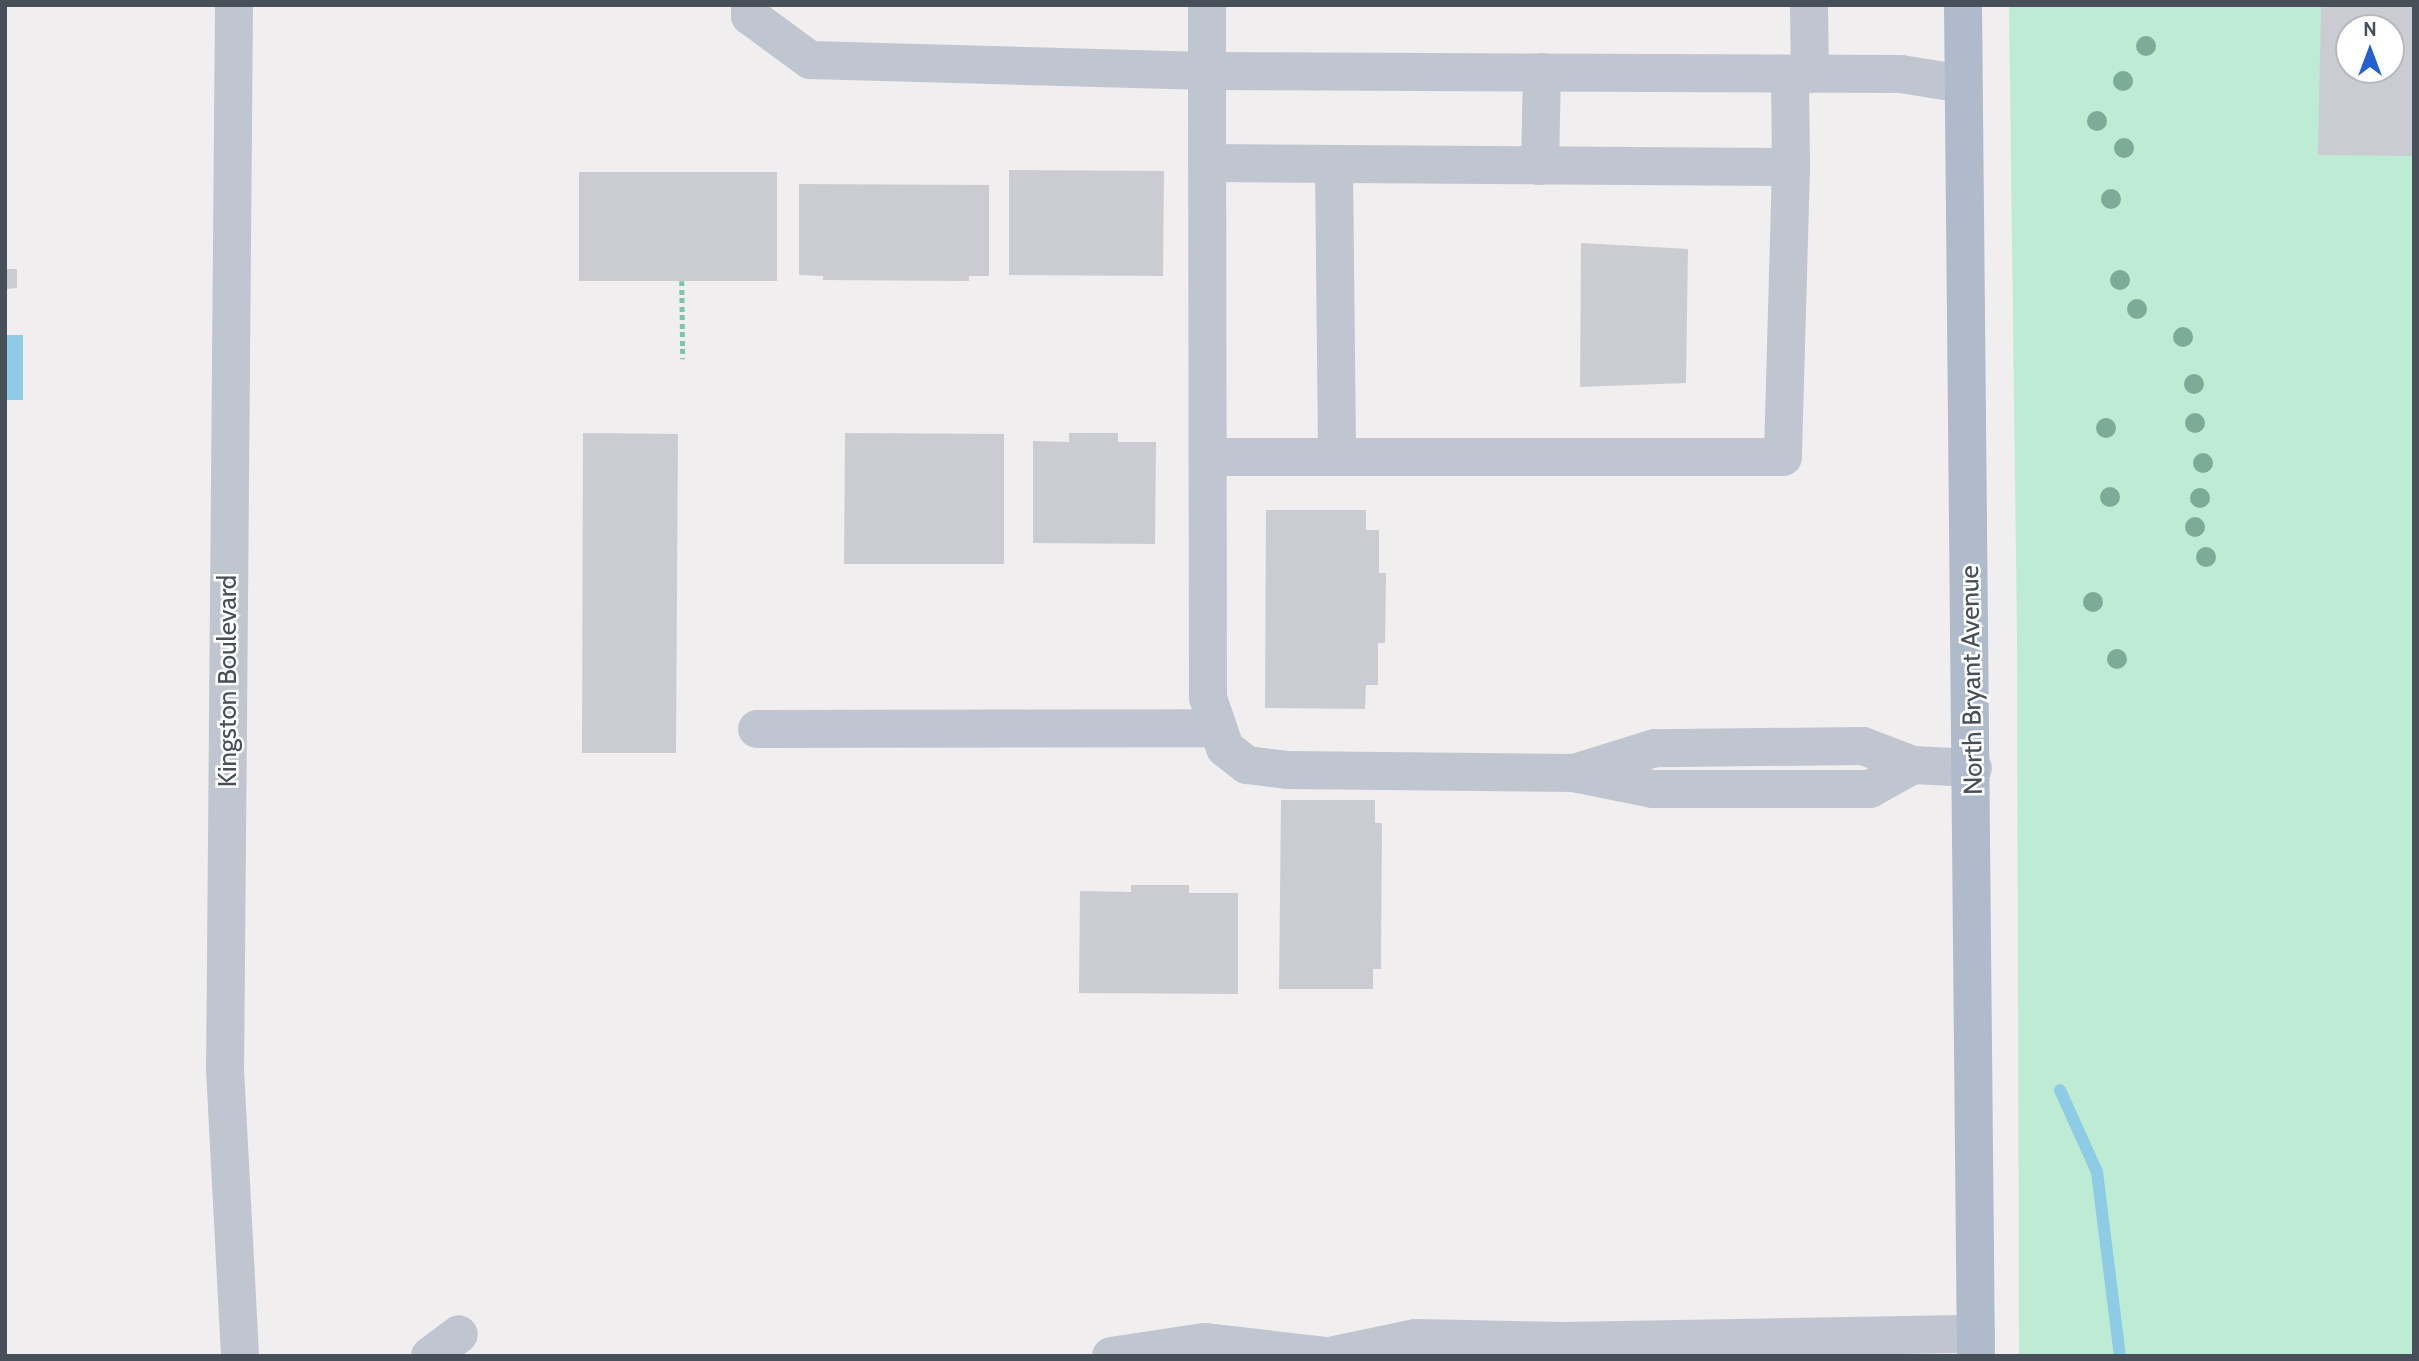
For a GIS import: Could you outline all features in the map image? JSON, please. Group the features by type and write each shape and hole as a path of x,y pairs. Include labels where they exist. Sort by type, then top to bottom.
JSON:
{"main road":[{"name":"North Bryant Avenue","path":"1963,5 1973,768 1976,1345"}],"street":[{"name":"Kingston Boulevard","path":"234,5 225,1069 240,1356"},
{"path":"750,5 750,16 810,60 1207,71 1901,75 1963,84"},
{"path":"1206,5 1208,698 1225,748 1247,765 1287,770 1574,773 1653,789 1870,789 1913,765 1973,768"},
{"path":"1208,457 1783,457 1791,167 1809,5"},
{"path":"1540,166 1542,72"},
{"path":"1208,163 1791,167"},
{"path":"1334,164 1337,457"},
{"path":"757,729 1218,728"},
{"path":"1111,1356 1205,1342 1328,1356 1416,1338 1564,1348 1976,1345"}],"path":[{"path":"682,281 683,359"}],"green space":[{"path":"2009,5 2414,5 2414,1356 2019,1356 2017,636"}],"water":[{"path":"5,335 23,335 23,400 5,400"}],"building":[{"path":"2321,5 2414,5 2414,156 2318,155"},
{"path":"1009,170 1164,171 1163,276 1009,275"},
{"path":"579,172 777,172 777,281 579,281"},
{"path":"799,184 989,185 989,276 969,276 969,281 823,280 823,276 799,275"},
{"path":"1581,243 1688,249 1686,383 1580,387"},
{"path":"5,269 17,269 17,288 5,289"},
{"path":"583,433 678,434 676,753 582,753"},
{"path":"845,433 1004,434 1004,564 844,564"},
{"path":"1069,433 1118,433 1118,442 1156,442 1155,544 1033,543 1033,441 1069,442"},
{"path":"1266,510 1366,510 1366,530 1379,530 1379,573 1386,573 1385,643 1378,643 1378,685 1366,685 1365,709 1265,708"},
{"path":"1281,800 1375,800 1375,823 1382,823 1381,969 1373,969 1373,989 1279,989"},
{"path":"1131,885 1189,885 1189,893 1238,893 1238,994 1079,993 1080,891 1131,892"}],"waterway":[{"path":"2060,1090 2097,1172 2120,1356"}]}
